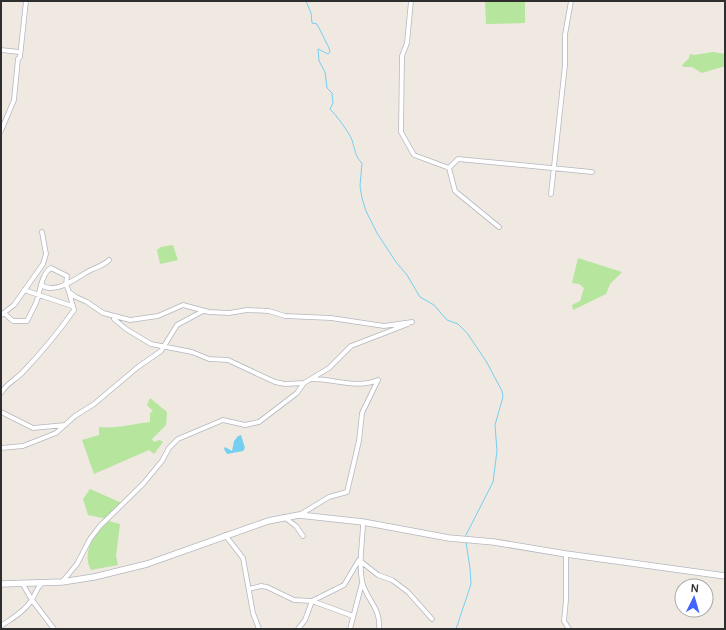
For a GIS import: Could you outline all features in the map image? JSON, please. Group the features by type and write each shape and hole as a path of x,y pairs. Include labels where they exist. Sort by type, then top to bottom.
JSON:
{"street":[{"path":"1,131 14,100 26,1"},
{"path":"411,1 407,43 402,56 401,132 414,155 449,168"},
{"path":"551,194 565,65 565,35 571,1"},
{"path":"1,50 19,52"},
{"path":"449,168 458,159 592,172"},
{"path":"449,168 455,191 498,227"},
{"path":"1,393 4,388 20,376 60,332 74,310 66,284 67,276 52,268 48,270 27,321 13,321 2,314 14,305 43,264 46,254 42,232"},
{"path":"41,285 50,288 66,284 102,266 110,260"},
{"path":"24,290 72,306"},
{"path":"69,292 101,312 130,320 150,318 183,305 204,311 224,313 247,310 269,311 285,316 331,318 384,326 412,322 351,346 329,368 304,383 275,382 228,360 209,359 192,352 172,347 162,347 144,340 126,329 112,316"},
{"path":"1,448 33,443 56,433 150,359 162,347 177,324 204,311"},
{"path":"299,515 312,509 329,497 347,492 359,441 362,413 378,380 369,384 353,384 312,379"},
{"path":"62,582 77,564 90,539 100,526 145,482 162,461 169,448 178,439 223,420 251,426 263,421 297,394 304,383"},
{"path":"1,412 33,428 66,424"},
{"path":"1,584 62,582 94,577 142,565 225,535 284,517 299,515 363,522 449,538 494,542 566,554 725,576"},
{"path":"284,517 296,526 303,536"},
{"path":"363,522 359,560 362,582 370,600 378,611 379,629"},
{"path":"225,535 243,558 250,589 253,613 259,629"},
{"path":"566,554 566,600 564,621 569,629"},
{"path":"298,629 305,620 312,601 344,585 359,560"},
{"path":"359,560 378,575 392,580 408,592 432,619"},
{"path":"350,629 362,582"},
{"path":"22,583 32,600 54,629"},
{"path":"1,626 16,616 32,600 36,589 42,583"},
{"path":"250,589 263,586 294,600 312,601 353,616"}],"green space":[{"path":"485,1 525,1 525,23 486,24"},
{"path":"713,52 725,54 725,66 702,73 692,67 684,67 682,65 689,58 690,54 694,55"},
{"path":"173,245 178,260 160,264 157,250 161,247"},
{"path":"578,258 622,272 610,284 606,294 573,310 572,305 580,301 584,288 579,284 572,283"},
{"path":"150,398 167,412 166,425 152,439 154,442 160,440 163,442 154,454 149,450 94,474 82,440 99,435 99,427 118,427 150,422 150,413 153,411 147,405"},
{"path":"90,489 124,504 107,519 88,515 83,499"},
{"path":"109,521 120,524 116,556 118,565 91,570 88,563 88,556 91,543 99,531"}],"water":[{"path":"241,435 245,448 243,451 227,454 224,449 225,447 232,451 234,441"}],"waterway":[{"path":"306,1 311,13 312,23 317,24 330,52 328,54 318,49 319,61 325,72 327,88 332,93 333,103 330,109 348,133 362,163 360,186 362,198 366,211 377,233 396,262 407,275 420,297 434,305 447,320 458,324 467,333 486,361 502,391 503,397 495,425 497,451 493,482 465,537"},
{"path":"456,629 471,584 466,542"}]}
